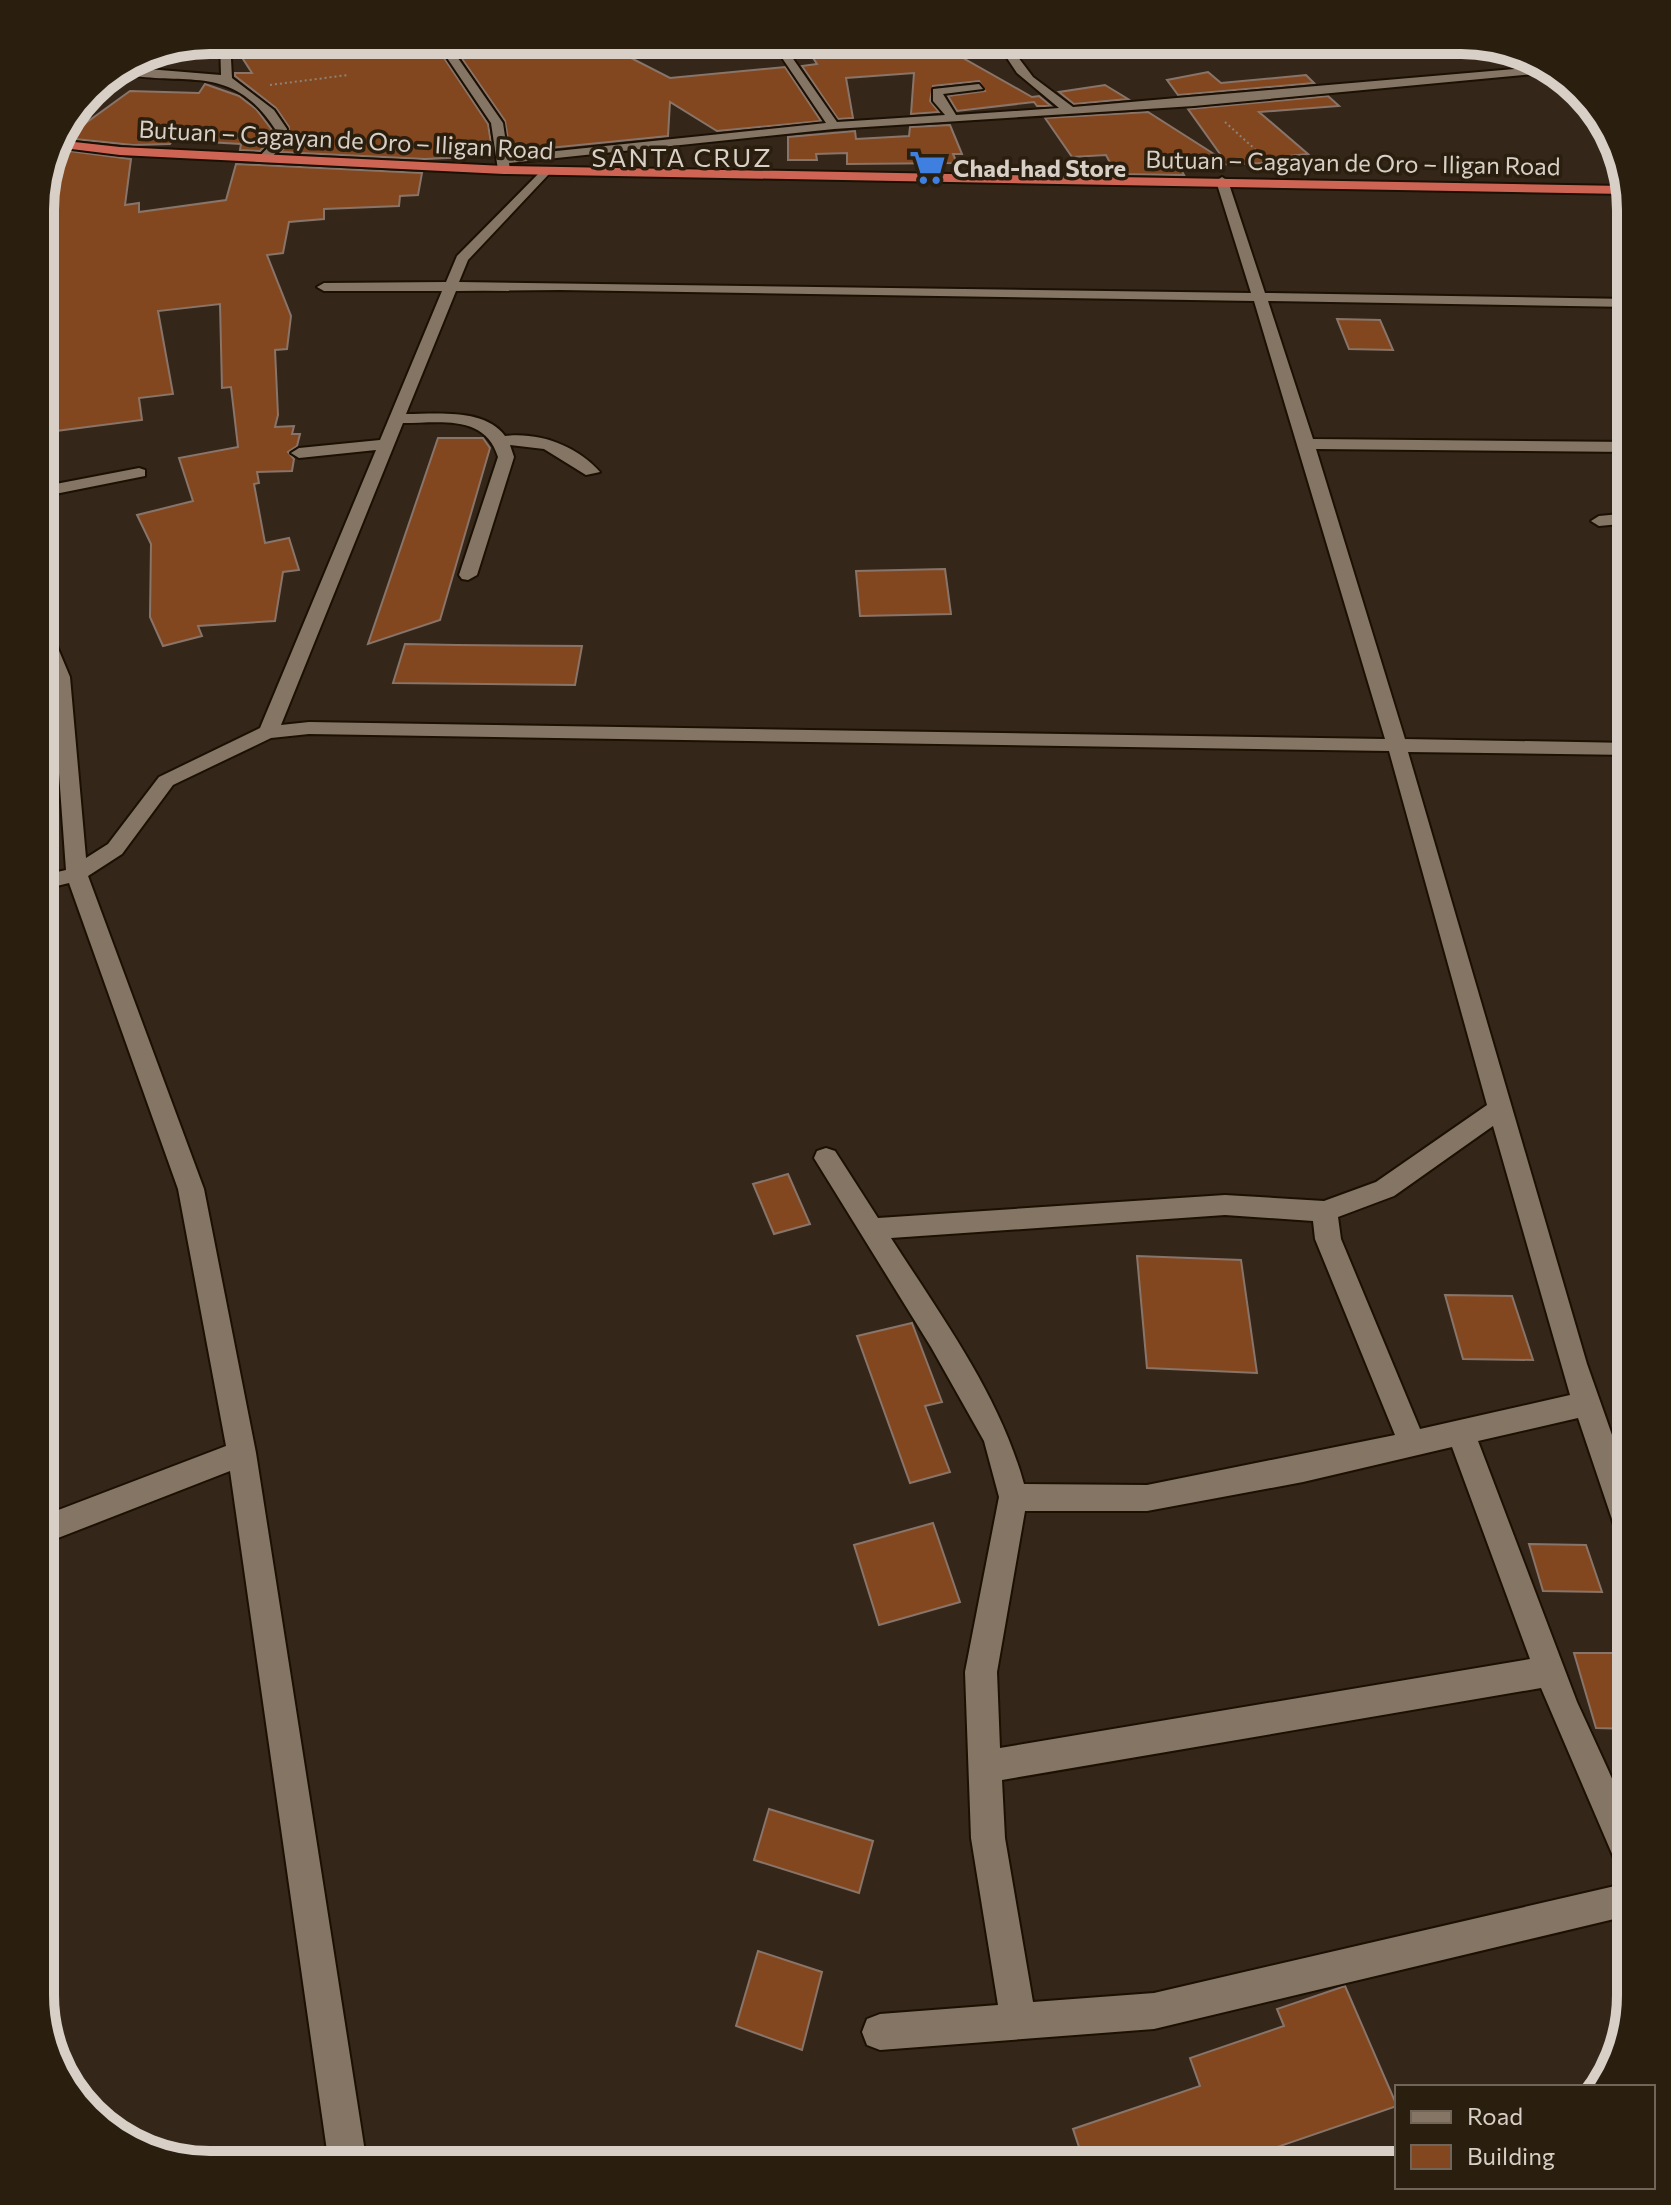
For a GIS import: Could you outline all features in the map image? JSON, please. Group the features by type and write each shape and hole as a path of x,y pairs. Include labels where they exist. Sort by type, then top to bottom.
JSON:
{"highway":[{"name":"Butuan – Cagayan de Oro – Iligan Road","path":"68,145 120,151 263,159 504,165 545,171 1616,190"},
{"name":"Butuan – Cagayan de Oro – Iligan Road","path":"65,153 120,151"}],"street":[{"path":"226,54 227,79"},
{"path":"450,54 497,123 504,165 834,126 1194,103 1531,71"},
{"path":"785,54 834,126"},
{"path":"1007,54 1028,82 1068,109"},
{"path":"139,72 227,79 242,89 270,112 281,129 279,143 263,159"},
{"path":"953,118 939,101 937,91 979,87"},
{"path":"268,732 394,418 462,259 545,171"},
{"path":"1222,181 1307,444 1587,1403 1617,1490"},
{"path":"324,287 449,286 1617,303"},
{"path":"394,418 451,421 489,428 501,441 506,457 468,575"},
{"path":"501,441 526,437 538,441 567,452 592,472"},
{"path":"299,453 384,444"},
{"path":"1307,444 1617,447"},
{"path":"54,489 139,473"},
{"path":"1599,521 1617,519"},
{"path":"54,660 61,677 77,874 134,1039 191,1189 242,1453 346,2151"},
{"path":"54,880 77,874 115,849 166,781 224,750 268,732 309,728 1617,749"},
{"path":"872,1229 1225,1205 1324,1211 1385,1189 1500,1108"},
{"path":"826,1158 941,1339 997,1438 1013,1497 981,1672 988,1838 1018,2021"},
{"path":"1324,1211 1328,1239 1413,1445"},
{"path":"1013,1497 1147,1498 1413,1445 1556,1407 1587,1403"},
{"path":"1461,1434 1550,1671 1617,1826"},
{"path":"54,1526 242,1453"},
{"path":"985,1767 1550,1671"},
{"path":"880,2032 1154,2011 1617,1903"}],"path":[{"path":"242,89 348,75"},
{"path":"1194,103 1244,137 1270,163 1282,182"}],"building":[{"path":"240,54 441,54 488,124 493,156 425,159 281,152 288,143 289,127 276,108 235,76 235,73 252,73"},
{"path":"459,54 623,54 670,78 785,67 821,121 717,131 670,102 668,136 510,152 505,121"},
{"path":"810,54 956,54 1032,97 1039,96 1051,106 1037,106 1034,102 957,111 948,96 985,91 979,81 933,86 930,101 939,112 911,114 914,73 846,78 853,118 838,119 802,66 817,64"},
{"path":"1208,72 1221,83 1306,75 1314,83 1178,95 1167,80"},
{"path":"205,84 239,96 256,109 272,130 270,141 260,151 240,150 241,144 173,140 170,144 133,145 71,139 76,130 130,91 199,93"},
{"path":"1105,85 1128,99 1074,104 1059,92"},
{"path":"1328,96 1339,106 1259,112 1308,154 1288,156 1293,162 1179,166 1184,175 1116,174 1106,155 1072,157 1045,118 1148,112 1225,161 1188,109"},
{"path":"950,125 962,154 953,154 957,163 847,164 847,153 816,154 817,160 788,160 788,137 855,131 856,139 909,136 910,127"},
{"path":"66,151 131,159 125,205 139,203 139,212 226,200 236,164 422,173 418,195 400,196 399,206 324,209 324,219 289,222 283,253 267,255 291,316 287,349 275,350 278,415 275,427 294,426 292,434 300,434 297,446 288,452 294,459 292,471 257,472 259,483 254,484 265,543 289,538 299,570 283,572 275,621 198,626 202,636 163,646 150,617 151,544 137,515 193,501 179,458 238,447 231,387 222,388 220,304 158,311 173,394 139,398 142,420 54,431 54,200"},
{"path":"1337,319 1380,320 1393,350 1349,349"},
{"path":"438,438 483,438 490,448 440,620 368,644"},
{"path":"945,569 951,614 860,616 856,571"},
{"path":"405,644 582,646 575,685 393,683"},
{"path":"788,1174 810,1224 774,1234 753,1184"},
{"path":"1137,1256 1241,1260 1257,1373 1147,1368"},
{"path":"1445,1295 1512,1296 1533,1360 1463,1359"},
{"path":"912,1323 942,1402 925,1406 950,1472 910,1483 857,1336"},
{"path":"933,1523 960,1602 879,1625 854,1545"},
{"path":"1529,1544 1586,1545 1602,1592 1543,1591"},
{"path":"1574,1653 1617,1653 1617,1729 1596,1728"},
{"path":"769,1809 873,1841 859,1893 754,1860"},
{"path":"758,1951 822,1972 802,2050 736,2026"},
{"path":"1345,1986 1395,2107 1266,2151 1080,2151 1073,2129 1200,2086 1190,2058 1284,2026 1277,2009"}],"place":[{"name":"Chad-had Store","path":"927,167"}],"district":[{"name":"SANTA CRUZ","path":"682,156"}]}
